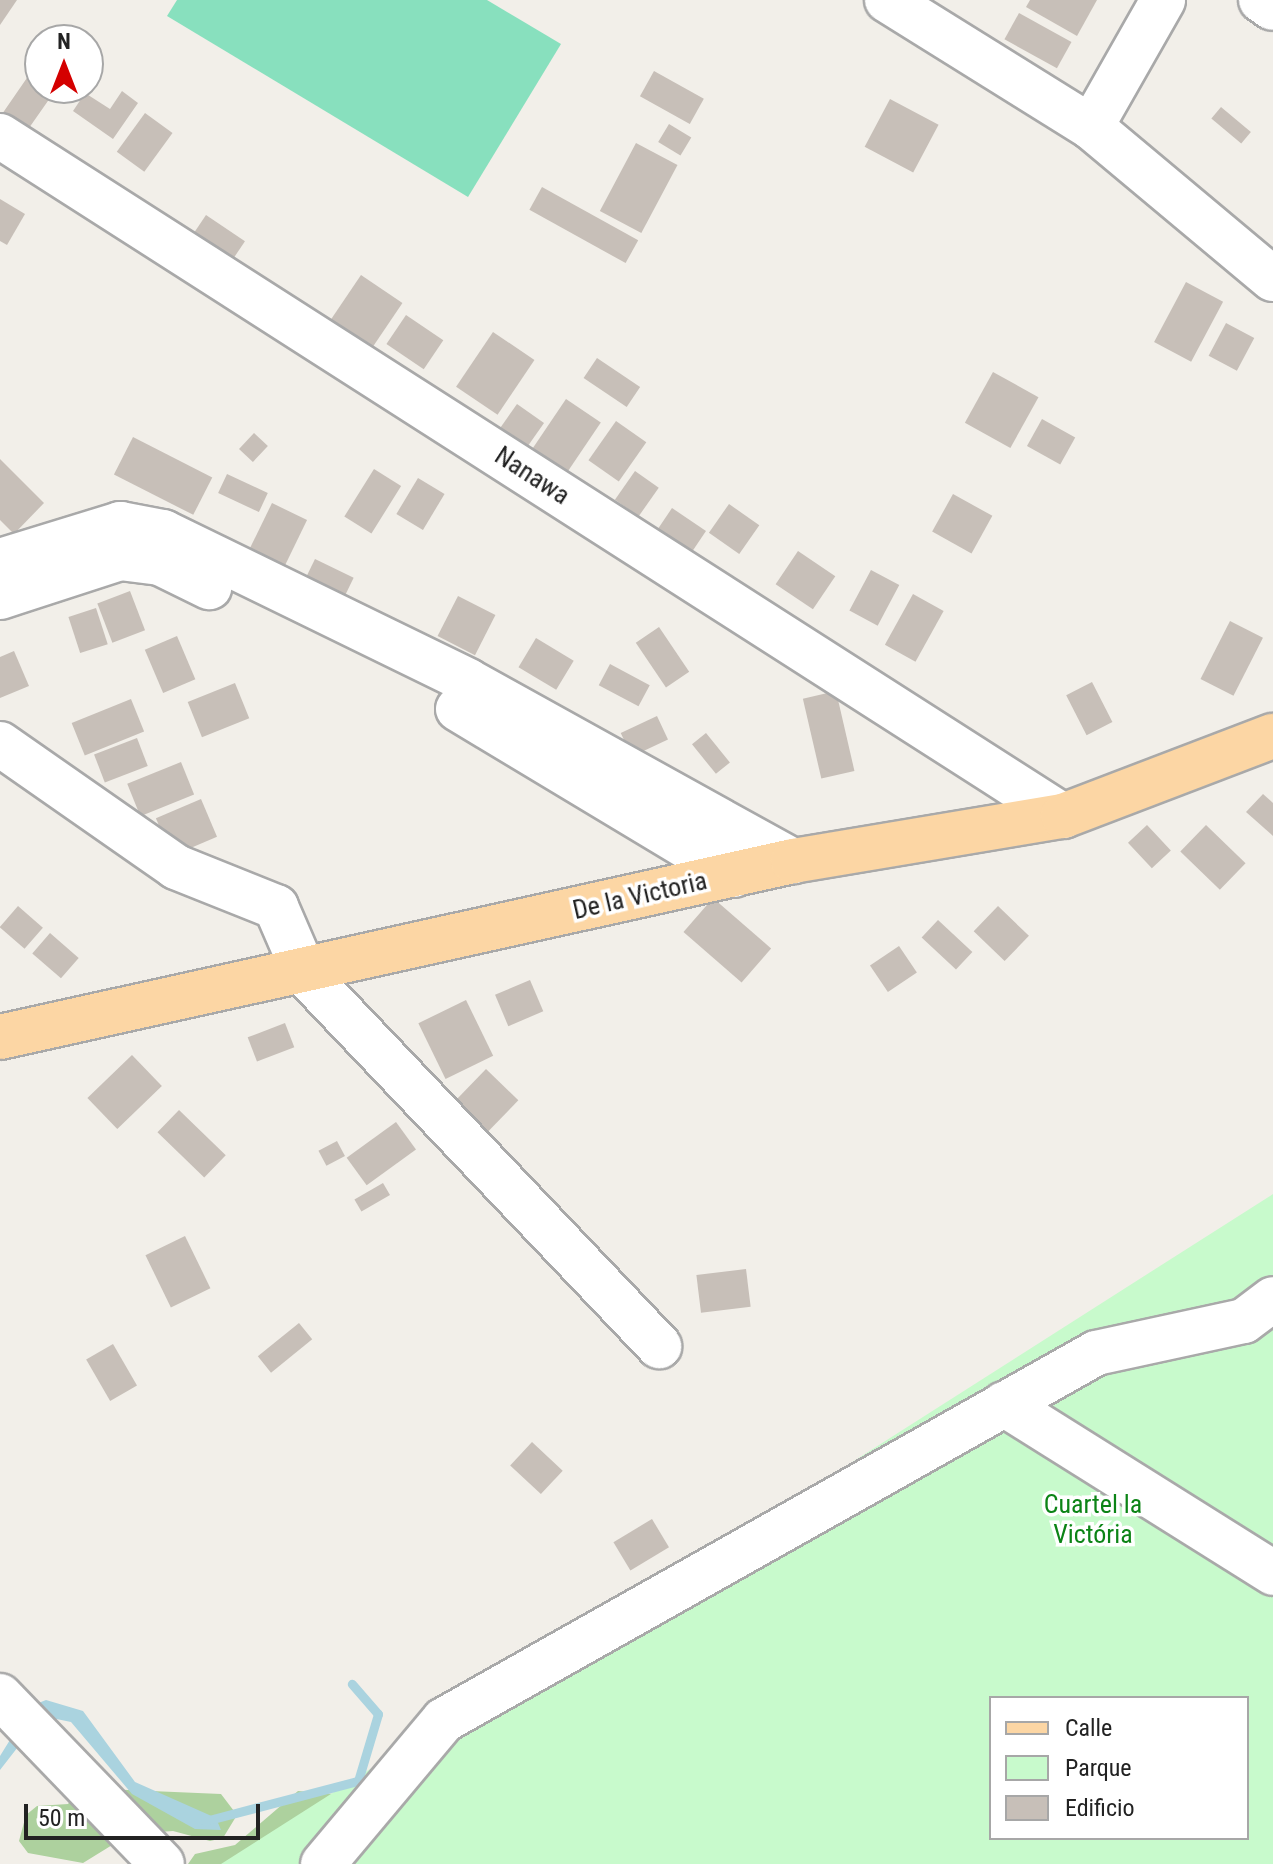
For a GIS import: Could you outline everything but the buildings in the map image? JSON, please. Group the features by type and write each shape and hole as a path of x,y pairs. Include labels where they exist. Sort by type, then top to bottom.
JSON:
{"main road":[{"name":"De la Victoria","path":"0,1037 305,974 793,861 1063,816 1273,736"}],"street":[{"path":"887,0 1091,127 1273,279"},
{"path":"1091,127 1163,0"},
{"path":"1261,0 1273,8"},
{"name":"Nanawa","path":"0,136 1063,816"},
{"path":"0,561 163,532 468,681 793,861"},
{"path":"0,597 120,541"},
{"path":"120,541 454,707 734,875"},
{"path":"0,744 176,867 276,907 305,974 659,1346"},
{"path":"323,1864 444,1720 1096,1353 1244,1321 1273,1299"},
{"path":"1004,1404 1273,1573"},
{"path":"0,1696 162,1864"}],"green space":[{"path":"177,0 487,0 561,44 468,197 167,16"},
{"name":"Cuartel la Victória","path":"1273,1194 1273,1864 221,1864"},
{"path":"81,1788 221,1794 237,1815 223,1838 210,1841 173,1831 130,1834 83,1863 28,1853 19,1841 26,1815 37,1806 68,1804"},
{"path":"298,1791 346,1795 281,1864 188,1864 195,1854 235,1845"}],"water":[{"path":"46,1700 83,1711 135,1782 216,1818 221,1830 195,1829 132,1794 71,1722 42,1716 0,1770 0,1756 31,1706"}],"waterway":[{"path":"205,1821 358,1781 378,1714 352,1684"}]}
